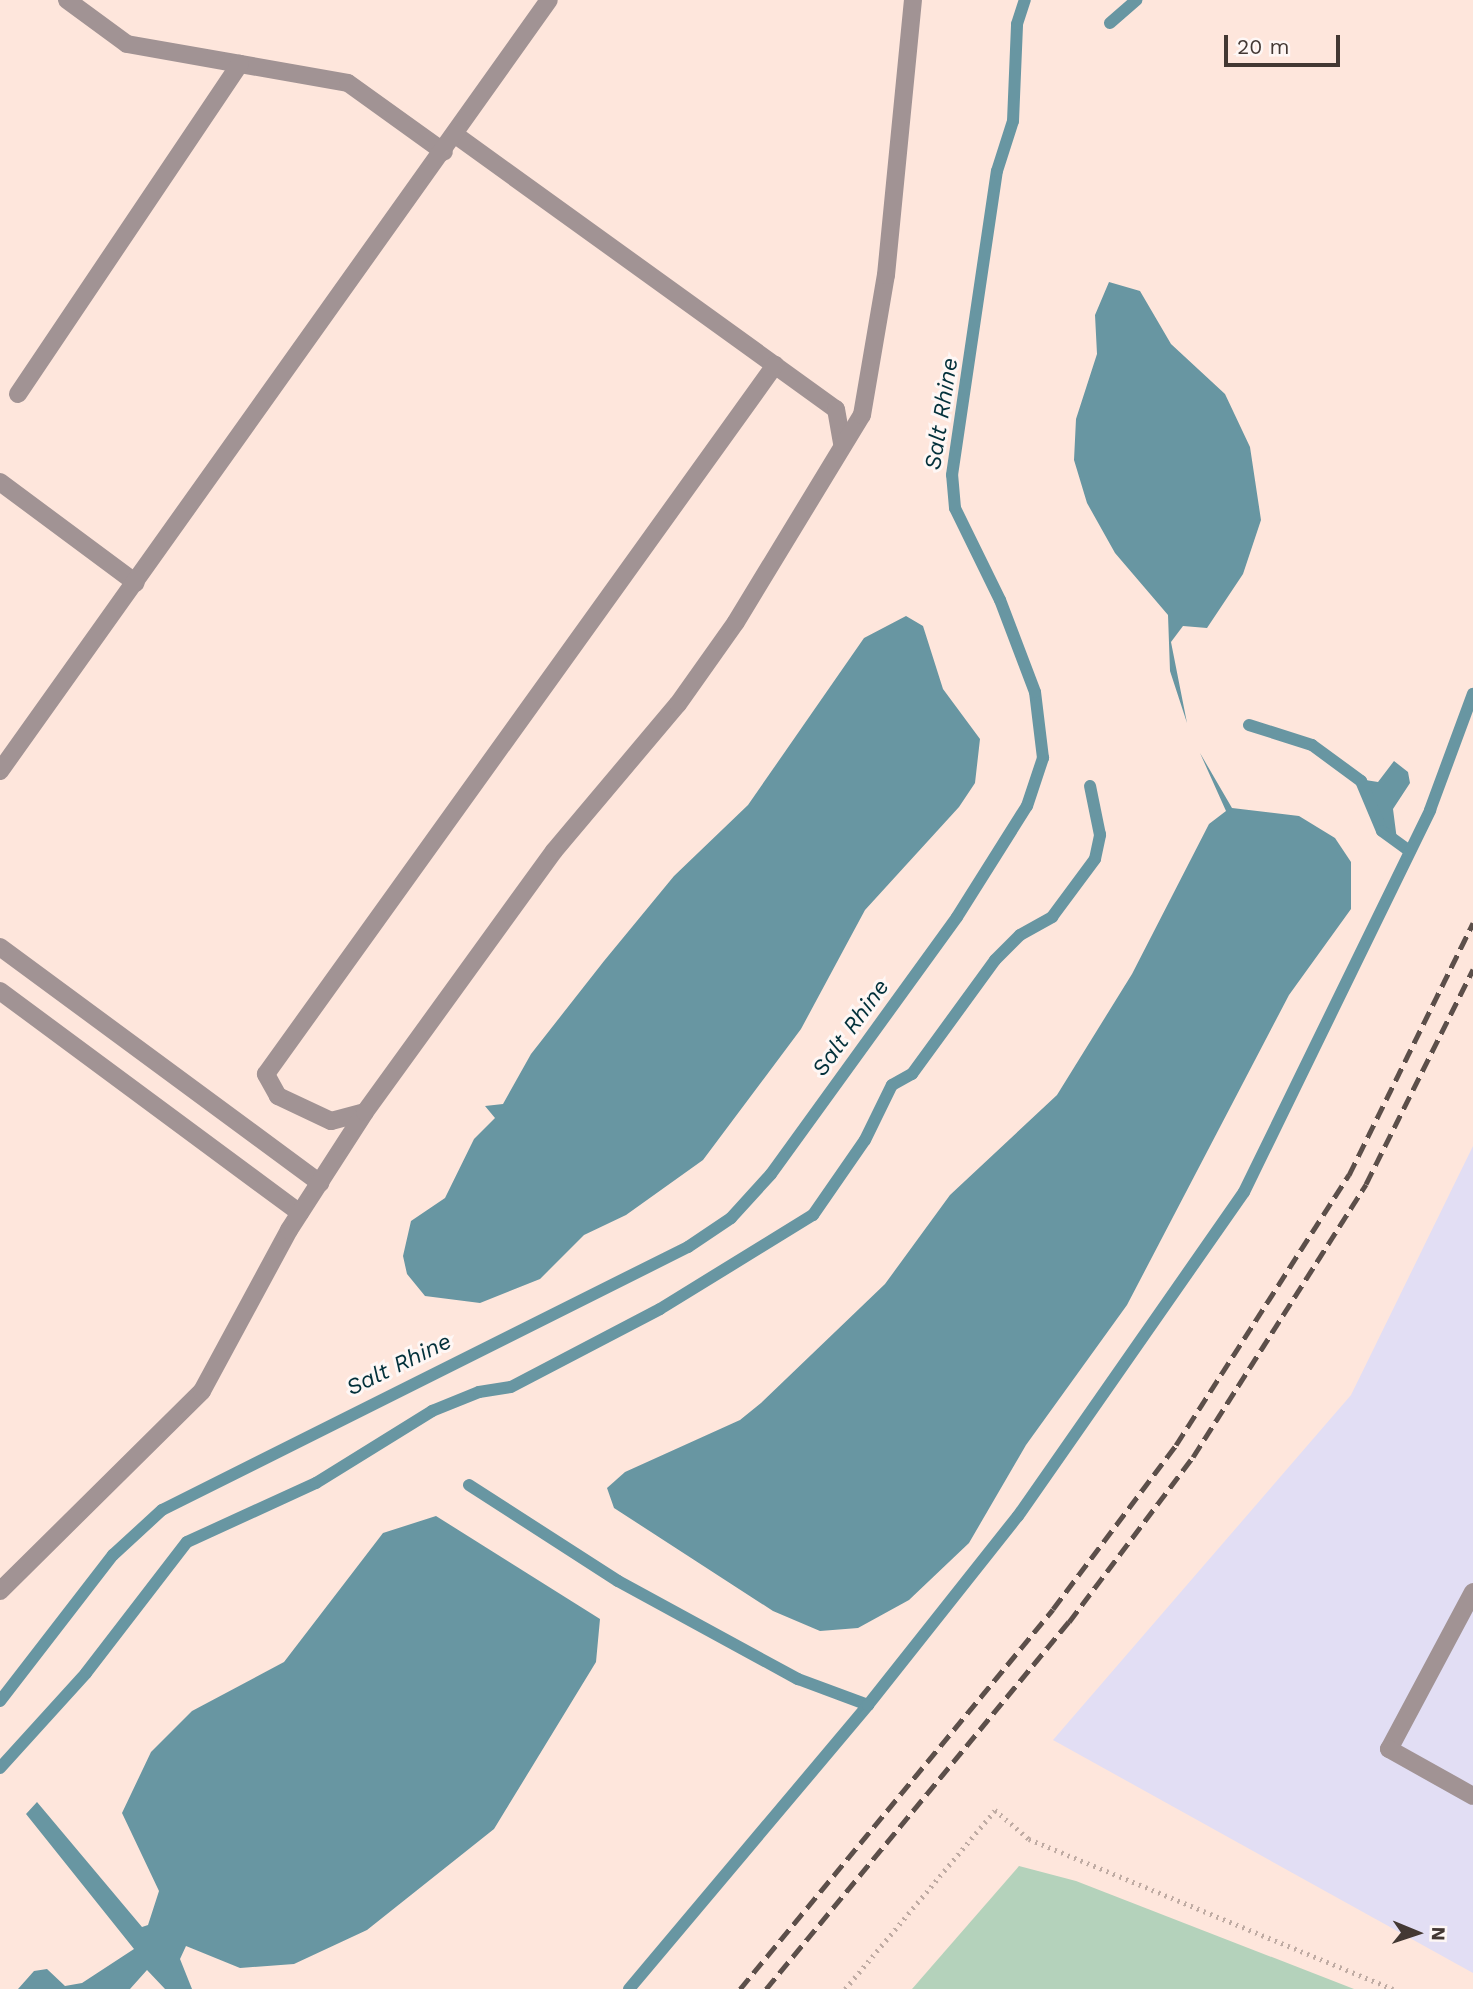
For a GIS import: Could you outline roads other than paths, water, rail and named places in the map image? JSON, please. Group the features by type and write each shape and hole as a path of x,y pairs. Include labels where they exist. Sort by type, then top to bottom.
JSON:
{"lane":[{"path":"66,0 127,44 348,83 444,152"},
{"path":"0,771 457,136 549,0"},
{"path":"0,1591 194,1401 300,1213 365,1112 554,851 678,704 736,622 842,443 862,415 886,275 913,0"},
{"path":"18,394 240,64"},
{"path":"457,136 836,409 842,443"},
{"path":"365,1112 331,1121 278,1096 267,1074 775,365"},
{"path":"0,482 136,583"},
{"path":"0,947 320,1183"},
{"path":"0,991 300,1213"},
{"path":"1473,1592 1389,1749 1473,1796"}],"water":[{"path":"1109,282 1140,291 1171,344 1225,394 1250,447 1261,520 1243,574 1207,628 1183,626 1171,642 1187,723 1170,671 1168,615 1115,553 1087,503 1074,460 1076,419 1097,354 1095,315"},
{"path":"906,616 923,626 943,689 980,739 975,783 959,807 865,910 801,1029 703,1160 626,1215 584,1235 540,1279 480,1303 425,1296 407,1274 403,1256 411,1221 445,1198 474,1139 495,1118 485,1106 503,1104 531,1054 604,961 674,876 748,805 864,638"},
{"path":"1200,753 1232,808 1299,816 1335,838 1351,862 1351,909 1289,995 1127,1305 1026,1445 969,1543 909,1600 858,1628 820,1631 773,1611 614,1508 607,1488 625,1472 740,1420 761,1403 885,1284 950,1195 1057,1095 1132,974 1209,824 1226,811"},
{"path":"1394,761 1408,772 1410,783 1393,809 1397,840 1382,831 1359,779 1378,782"},
{"path":"436,1516 600,1619 596,1662 494,1829 367,1930 294,1964 240,1968 186,1946 180,1959 192,1989 165,1989 147,1970 130,1989 18,1989 34,1971 47,1969 65,1986 82,1983 134,1949 26,1814 37,1802 142,1927 148,1925 159,1891 122,1813 151,1752 192,1711 284,1662 383,1533"}],"waterway":[{"name":"Salt Rhine","path":"0,1701 113,1555 162,1510 688,1247 731,1218 771,1174 957,917 1027,806 1043,758 1035,692 1000,600 955,508 952,475 997,171 1013,121 1017,24 1025,0"},
{"path":"1110,23 1136,0"},
{"path":"629,1989 868,1705 1018,1516 1244,1192 1430,810 1473,694"},
{"path":"1249,725 1312,745 1361,781 1382,831 1410,851"},
{"name":"Salt Rhine","path":"0,1768 86,1673 187,1542 316,1483 432,1411 479,1392 511,1387 660,1309 813,1215 865,1140 892,1085 912,1074 995,960 1020,935 1052,917 1095,859 1100,835 1090,786"},
{"path":"469,1485 618,1581 798,1679 868,1705"}],"railway":[{"path":"740,1989 1053,1609 1176,1445 1349,1175 1473,923"},
{"path":"766,1989 1069,1622 1193,1457 1366,1184 1473,969"}]}
